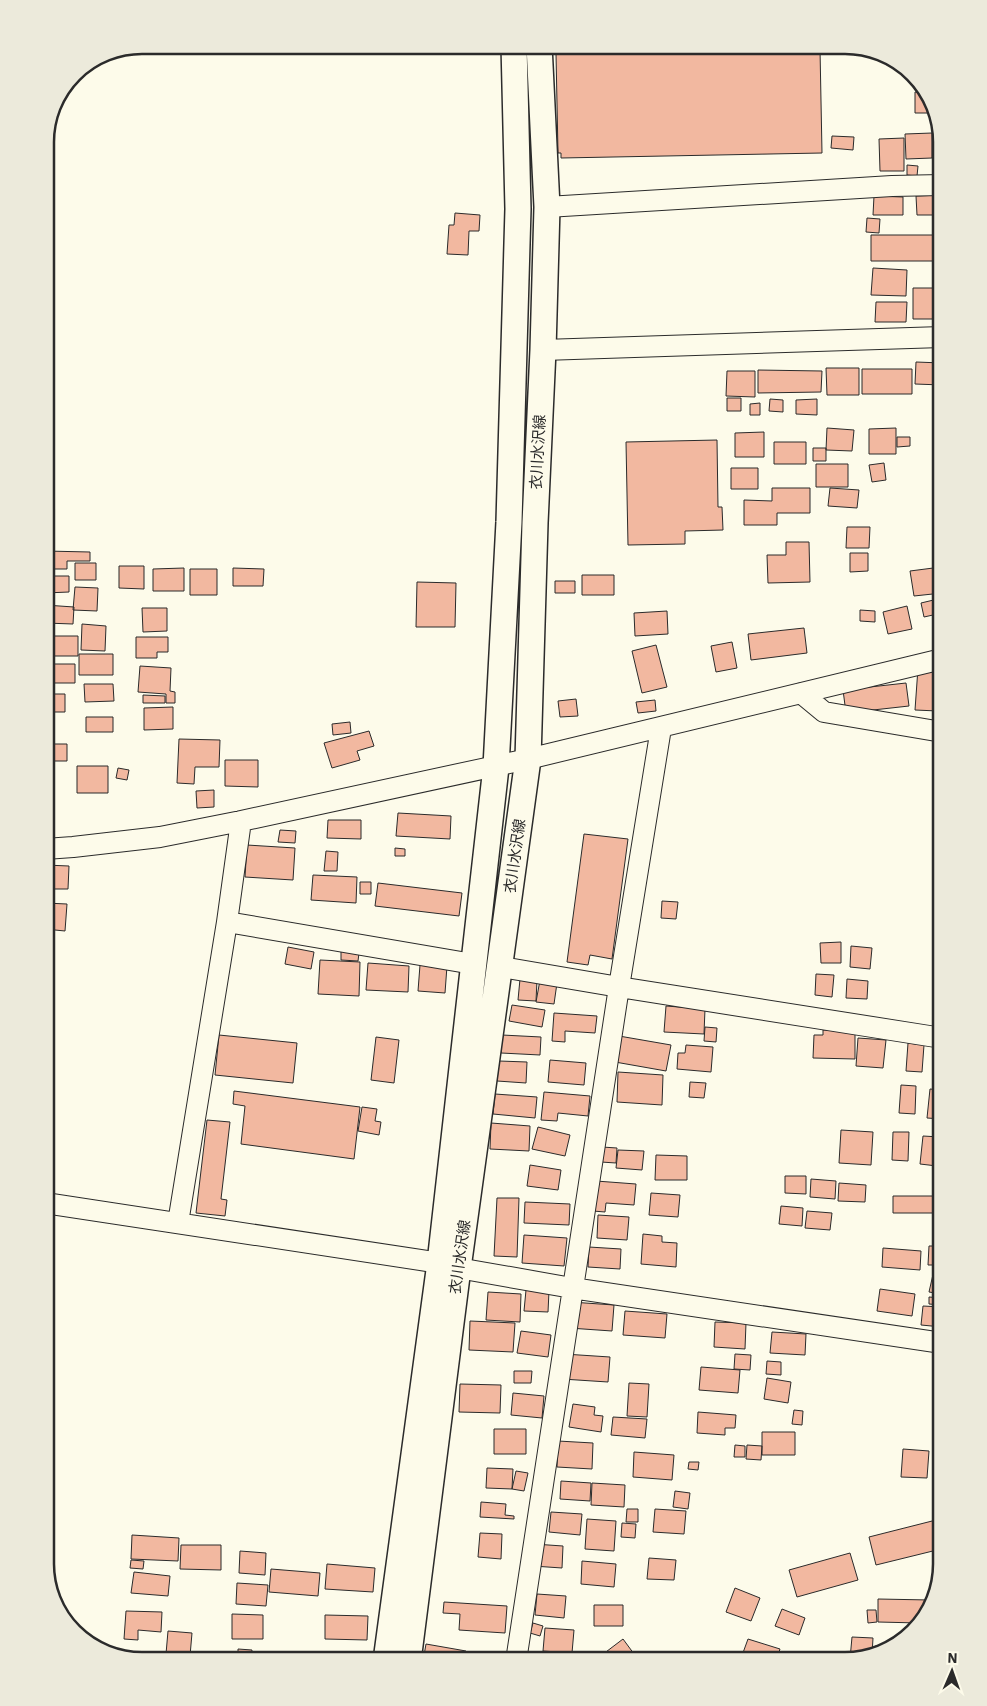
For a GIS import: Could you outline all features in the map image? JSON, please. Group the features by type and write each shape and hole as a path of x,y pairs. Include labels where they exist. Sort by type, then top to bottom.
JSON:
{"main road":[{"name":"衣川水沢線","path":"409,1652 449,1265 473,964 496,767 509,522 518,209 514,54"},
{"name":"衣川水沢線","path":"387,1652 449,1265 501,967 528,759 547,206 539,54"}],"street":[{"path":"547,206 933,185"},
{"path":"543,350 933,337"},
{"path":"54,848 160,836 241,821 496,767 933,661"},
{"path":"801,693 824,712 933,730"},
{"path":"517,1652 619,987 662,728"},
{"path":"178,1223 227,922 241,821"},
{"path":"227,922 473,964"},
{"path":"501,967 933,1037"},
{"path":"54,1204 449,1265 572,1288 933,1342"}],"building":[{"path":"556,54 820,54 822,153 561,158 561,153 558,153"},
{"path":"915,92 917,92 928,113 915,113"},
{"path":"932,133 932,158 906,159 905,134"},
{"path":"832,136 854,137 853,150 831,148"},
{"path":"904,138 904,171 880,171 879,139"},
{"path":"907,165 918,166 917,176 907,175"},
{"path":"933,195 933,215 917,215 916,196"},
{"path":"874,196 903,197 903,215 873,215"},
{"path":"455,213 480,215 479,231 469,231 468,255 447,254 449,225 454,225"},
{"path":"867,218 880,219 879,233 866,232"},
{"path":"871,235 933,235 933,261 871,261"},
{"path":"873,268 907,270 906,296 871,295"},
{"path":"913,288 933,288 933,319 913,319"},
{"path":"876,302 907,302 906,322 875,322"},
{"path":"916,362 933,363 933,385 915,384"},
{"path":"826,368 859,368 859,395 827,395"},
{"path":"862,369 912,369 912,394 862,394"},
{"path":"758,370 822,371 821,392 758,393"},
{"path":"727,371 755,371 755,397 726,396"},
{"path":"727,398 741,398 741,411 727,411"},
{"path":"770,399 783,400 783,412 769,411"},
{"path":"817,399 817,415 796,414 796,400"},
{"path":"760,403 760,415 750,415 750,404"},
{"path":"827,428 854,430 852,451 826,450"},
{"path":"896,428 896,454 869,454 869,429"},
{"path":"764,432 764,457 735,457 735,433"},
{"path":"897,437 910,437 910,446 897,447"},
{"path":"717,440 718,507 722,507 723,530 685,531 685,544 628,545 626,442"},
{"path":"774,442 806,442 806,464 774,464"},
{"path":"813,448 826,448 826,461 813,461"},
{"path":"884,463 886,480 872,482 869,465"},
{"path":"816,464 848,464 848,487 816,487"},
{"path":"731,468 758,468 758,489 731,489"},
{"path":"772,488 810,488 810,513 777,513 777,525 744,525 744,500 772,501"},
{"path":"830,488 859,490 857,508 828,506"},
{"path":"847,527 870,527 869,548 846,548"},
{"path":"786,542 809,542 810,582 768,583 767,555 786,555"},
{"path":"54,551 90,552 90,561 67,561 67,569 54,569"},
{"path":"850,553 868,553 868,571 850,572"},
{"path":"75,563 96,563 96,580 75,580"},
{"path":"119,566 144,566 144,589 119,588"},
{"path":"184,568 184,591 153,591 153,569"},
{"path":"233,568 264,569 263,586 233,586"},
{"path":"933,568 933,594 914,596 910,571"},
{"path":"190,569 217,569 217,595 190,595"},
{"path":"582,575 614,575 614,595 582,595"},
{"path":"54,576 69,576 69,592 54,593"},
{"path":"555,581 575,581 575,593 555,593"},
{"path":"417,582 456,583 455,627 416,627"},
{"path":"75,587 98,588 97,611 73,610"},
{"path":"933,600 933,615 924,617 921,603"},
{"path":"54,606 74,607 73,624 54,623"},
{"path":"907,606 912,629 888,634 883,612"},
{"path":"142,608 167,608 167,631 143,632"},
{"path":"860,610 875,611 875,622 860,621"},
{"path":"667,611 668,634 635,636 634,613"},
{"path":"82,624 106,626 105,651 81,650"},
{"path":"804,628 807,653 751,660 748,634"},
{"path":"54,636 78,636 78,656 54,656"},
{"path":"136,637 168,637 168,652 157,652 157,658 136,658"},
{"path":"732,642 737,668 716,672 711,646"},
{"path":"656,645 667,687 642,693 632,651"},
{"path":"79,654 113,654 113,675 79,675"},
{"path":"54,664 75,664 75,683 54,683"},
{"path":"140,666 171,668 170,691 175,692 175,703 166,703 166,694 138,692"},
{"path":"918,668 933,669 933,711 915,710"},
{"path":"906,683 909,706 846,713 843,690"},
{"path":"84,684 113,684 114,701 85,702"},
{"path":"54,694 65,694 65,712 54,712"},
{"path":"143,695 165,696 165,703 143,703"},
{"path":"576,699 578,716 560,717 558,701"},
{"path":"655,700 656,711 638,713 636,702"},
{"path":"173,707 173,729 144,730 144,708"},
{"path":"86,717 113,717 113,732 86,732"},
{"path":"350,722 351,733 333,735 332,724"},
{"path":"369,731 374,746 357,751 360,760 332,768 324,743"},
{"path":"179,739 220,740 219,767 195,767 194,784 177,783"},
{"path":"54,744 67,744 67,761 54,761"},
{"path":"225,760 258,760 258,787 225,786"},
{"path":"77,766 108,766 108,793 77,793"},
{"path":"118,768 129,770 127,780 116,778"},
{"path":"214,790 214,807 197,808 196,791"},
{"path":"398,813 451,816 450,839 396,836"},
{"path":"328,820 361,820 361,839 327,838"},
{"path":"280,830 296,831 295,843 278,842"},
{"path":"584,834 628,839 612,959 590,955 588,965 567,962"},
{"path":"247,845 295,848 293,880 245,877"},
{"path":"395,848 405,849 405,856 395,856"},
{"path":"326,851 338,852 337,871 324,871"},
{"path":"54,865 69,866 68,889 54,889"},
{"path":"313,875 357,877 356,903 311,900"},
{"path":"360,882 371,882 371,894 360,894"},
{"path":"378,883 462,893 459,916 375,906"},
{"path":"662,901 678,902 676,919 661,918"},
{"path":"54,903 67,904 65,931 54,930"},
{"path":"841,942 841,963 821,963 820,943"},
{"path":"851,946 872,948 870,969 850,967"},
{"path":"288,947 314,952 311,969 285,964"},
{"path":"341,951 359,953 358,961 341,960"},
{"path":"320,960 360,962 359,996 318,994"},
{"path":"368,963 409,966 408,992 366,990"},
{"path":"420,965 447,966 445,993 418,991"},
{"path":"816,974 834,975 832,997 815,995"},
{"path":"520,979 537,980 536,1001 518,1000"},
{"path":"847,979 868,981 867,999 846,998"},
{"path":"540,980 557,983 554,1004 536,1002"},
{"path":"512,1005 545,1010 542,1027 509,1021"},
{"path":"666,1006 705,1009 704,1034 664,1032"},
{"path":"554,1013 597,1016 595,1033 565,1031 565,1042 552,1041"},
{"path":"705,1027 717,1028 716,1042 704,1041"},
{"path":"823,1030 855,1030 855,1059 813,1058 814,1035 823,1035"},
{"path":"219,1035 297,1043 293,1083 215,1075"},
{"path":"502,1035 541,1037 540,1055 501,1053"},
{"path":"619,1036 671,1045 666,1071 615,1062"},
{"path":"376,1037 399,1040 394,1083 371,1080"},
{"path":"858,1038 886,1040 883,1068 856,1066"},
{"path":"908,1043 924,1045 922,1072 906,1071"},
{"path":"686,1045 713,1047 711,1072 677,1069 678,1053 685,1053"},
{"path":"550,1060 586,1063 584,1085 548,1082"},
{"path":"499,1061 527,1062 526,1083 497,1081"},
{"path":"618,1072 663,1075 662,1105 617,1102"},
{"path":"690,1082 706,1083 704,1098 689,1097"},
{"path":"901,1085 916,1086 915,1114 899,1113"},
{"path":"930,1089 933,1089 933,1118 927,1118"},
{"path":"234,1091 360,1107 354,1159 241,1144 245,1106 233,1104"},
{"path":"544,1092 590,1096 588,1116 558,1113 557,1121 541,1120"},
{"path":"495,1094 537,1097 535,1118 493,1114"},
{"path":"362,1107 377,1109 375,1121 381,1122 379,1135 358,1131"},
{"path":"207,1120 230,1122 221,1199 227,1200 225,1216 196,1213"},
{"path":"491,1123 530,1126 529,1151 490,1149"},
{"path":"538,1127 570,1135 565,1156 532,1149"},
{"path":"841,1130 873,1132 871,1165 839,1163"},
{"path":"893,1132 909,1132 908,1161 892,1160"},
{"path":"923,1136 933,1137 933,1166 920,1164"},
{"path":"602,1147 617,1148 616,1163 601,1162"},
{"path":"618,1150 644,1151 642,1170 616,1168"},
{"path":"656,1155 687,1156 687,1180 655,1180"},
{"path":"530,1165 561,1170 558,1190 527,1186"},
{"path":"785,1176 806,1176 806,1194 785,1193"},
{"path":"811,1179 836,1181 835,1199 810,1197"},
{"path":"596,1181 636,1184 634,1205 606,1203 605,1212 593,1211"},
{"path":"839,1183 866,1185 865,1202 838,1201"},
{"path":"651,1193 680,1195 678,1217 649,1215"},
{"path":"893,1196 933,1196 933,1213 893,1213"},
{"path":"497,1198 519,1198 517,1257 494,1256"},
{"path":"525,1202 570,1204 569,1225 524,1223"},
{"path":"781,1206 803,1208 802,1226 779,1224"},
{"path":"807,1211 832,1213 830,1230 805,1228"},
{"path":"598,1215 629,1217 627,1240 597,1238"},
{"path":"643,1234 662,1236 662,1242 677,1243 676,1267 641,1264"},
{"path":"524,1235 567,1238 564,1266 522,1263"},
{"path":"929,1246 933,1246 933,1265 928,1265"},
{"path":"589,1247 621,1249 620,1269 588,1267"},
{"path":"883,1248 921,1251 920,1270 882,1267"},
{"path":"933,1274 933,1293 929,1292"},
{"path":"880,1289 915,1294 912,1316 877,1311"},
{"path":"526,1290 549,1291 548,1312 524,1311"},
{"path":"488,1292 521,1294 520,1322 486,1320"},
{"path":"929,1297 933,1297 933,1304 929,1304"},
{"path":"571,1302 614,1305 612,1331 569,1328"},
{"path":"923,1306 933,1307 933,1326 921,1325"},
{"path":"625,1311 667,1314 665,1338 623,1335"},
{"path":"470,1321 515,1323 513,1352 469,1350"},
{"path":"715,1322 746,1323 745,1349 714,1347"},
{"path":"521,1331 551,1335 548,1357 517,1353"},
{"path":"772,1332 806,1334 805,1355 770,1353"},
{"path":"564,1354 610,1357 608,1382 562,1379"},
{"path":"735,1354 751,1355 750,1370 734,1369"},
{"path":"767,1361 781,1362 781,1375 766,1374"},
{"path":"701,1367 740,1370 738,1393 699,1390"},
{"path":"514,1371 532,1371 531,1383 514,1383"},
{"path":"767,1378 791,1382 788,1403 764,1399"},
{"path":"629,1383 649,1384 647,1417 627,1416"},
{"path":"460,1384 501,1385 500,1413 459,1412"},
{"path":"513,1393 544,1396 542,1418 511,1415"},
{"path":"573,1404 595,1407 594,1415 603,1416 601,1432 569,1427"},
{"path":"794,1410 803,1411 802,1425 792,1424"},
{"path":"698,1412 736,1415 735,1428 725,1428 725,1435 697,1433"},
{"path":"613,1417 647,1419 645,1438 611,1435"},
{"path":"494,1429 526,1429 526,1454 494,1454"},
{"path":"762,1432 795,1432 795,1455 762,1455"},
{"path":"558,1441 593,1443 592,1469 557,1467"},
{"path":"735,1445 745,1446 745,1457 734,1457"},
{"path":"747,1445 762,1446 761,1460 746,1459"},
{"path":"903,1449 929,1451 927,1478 901,1477"},
{"path":"634,1452 674,1455 672,1480 633,1477"},
{"path":"689,1462 699,1462 698,1470 688,1469"},
{"path":"487,1468 513,1469 512,1489 486,1488"},
{"path":"516,1471 528,1473 524,1491 512,1489"},
{"path":"561,1481 591,1483 590,1501 560,1499"},
{"path":"592,1483 625,1485 624,1507 591,1505"},
{"path":"675,1491 690,1493 688,1509 673,1507"},
{"path":"481,1502 506,1504 505,1515 514,1516 514,1519 480,1517"},
{"path":"627,1509 638,1509 638,1522 626,1522"},
{"path":"655,1509 686,1511 684,1534 653,1532"},
{"path":"551,1512 582,1514 580,1535 549,1532"},
{"path":"587,1519 616,1521 614,1551 585,1549"},
{"path":"933,1521 933,1551 876,1565 869,1537"},
{"path":"622,1523 636,1524 635,1538 621,1537"},
{"path":"480,1533 502,1534 501,1559 478,1557"},
{"path":"132,1535 179,1538 178,1561 131,1559"},
{"path":"534,1544 563,1546 562,1568 533,1566"},
{"path":"181,1545 221,1545 221,1570 180,1569"},
{"path":"240,1551 266,1553 265,1575 239,1573"},
{"path":"850,1553 858,1580 797,1597 789,1570"},
{"path":"649,1558 676,1560 674,1580 647,1579"},
{"path":"131,1560 144,1561 143,1569 130,1568"},
{"path":"582,1561 616,1564 614,1587 581,1584"},
{"path":"327,1564 375,1568 373,1592 325,1589"},
{"path":"271,1569 320,1573 318,1596 269,1592"},
{"path":"134,1572 170,1576 168,1596 131,1593"},
{"path":"237,1583 268,1585 266,1606 236,1604"},
{"path":"735,1588 760,1598 751,1621 726,1612"},
{"path":"537,1594 566,1596 564,1618 535,1615"},
{"path":"878,1599 926,1600 910,1623 878,1622"},
{"path":"444,1602 507,1606 505,1633 459,1630 460,1614 443,1613"},
{"path":"594,1605 623,1605 623,1626 594,1626"},
{"path":"782,1609 805,1618 799,1635 775,1626"},
{"path":"867,1610 876,1610 877,1622 868,1623"},
{"path":"126,1611 162,1612 161,1632 138,1630 138,1640 124,1639"},
{"path":"232,1614 263,1615 263,1639 232,1639"},
{"path":"325,1615 368,1616 367,1640 325,1639"},
{"path":"533,1623 543,1626 540,1636 530,1633"},
{"path":"545,1628 574,1630 572,1652 543,1651"},
{"path":"168,1631 192,1633 190,1652 166,1652"},
{"path":"852,1637 873,1638 872,1648 851,1652"},
{"path":"623,1639 633,1652 606,1652"},
{"path":"748,1639 780,1649 779,1652 743,1652"},
{"path":"426,1644 466,1651 466,1652 425,1652"},
{"path":"238,1649 252,1650 252,1652 238,1652"}]}
